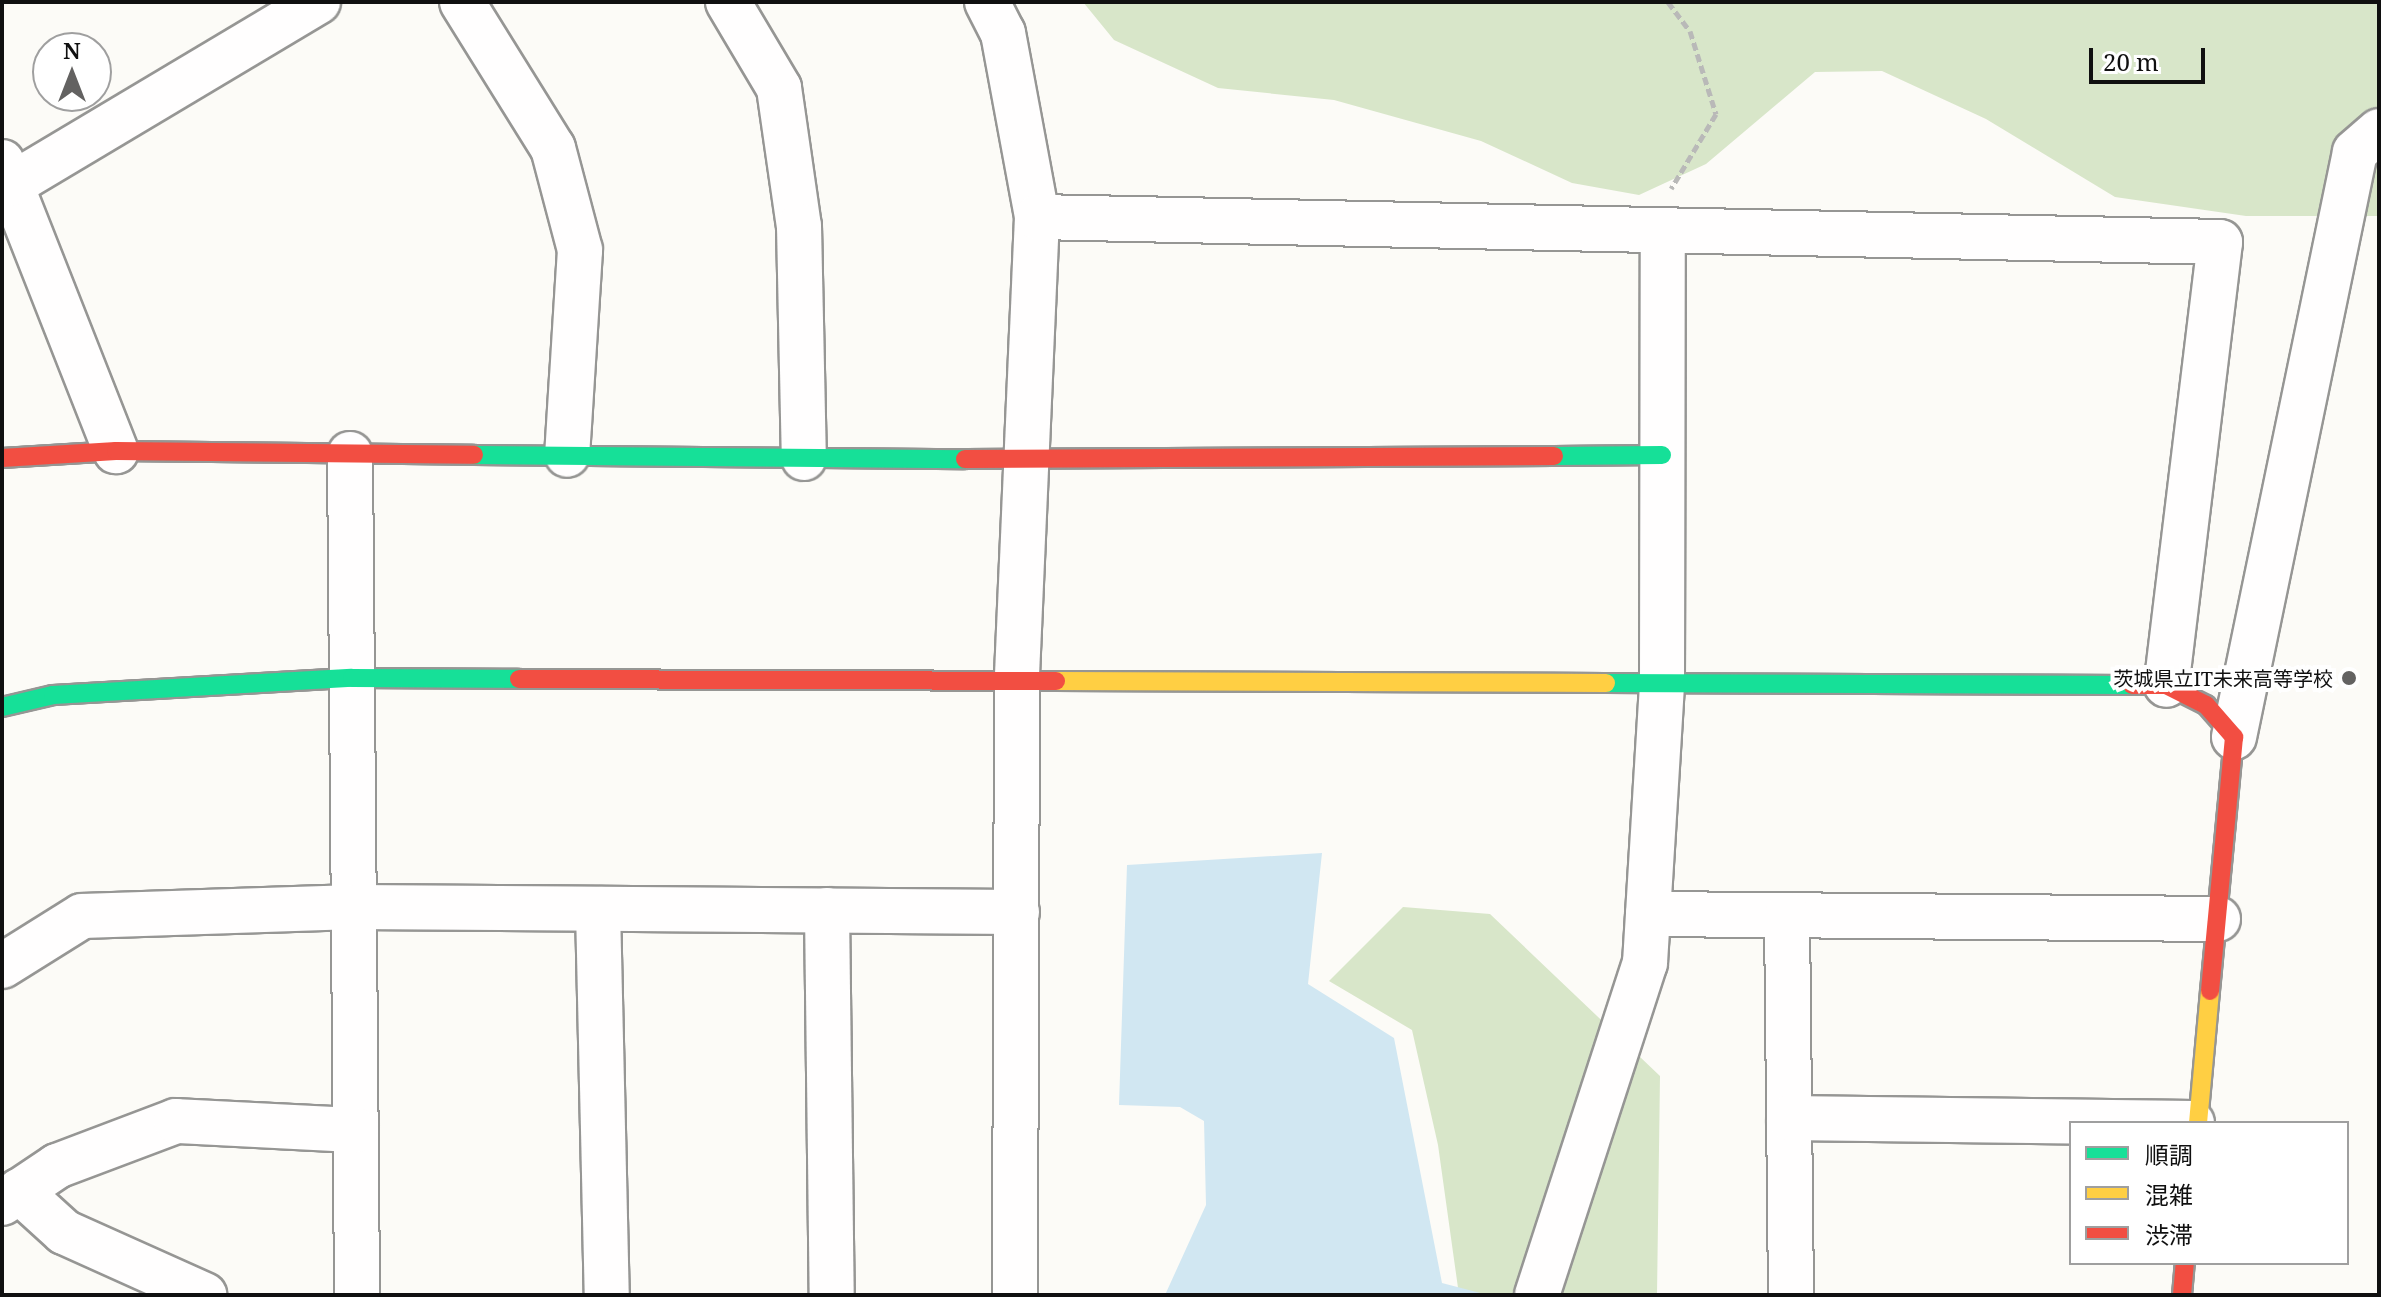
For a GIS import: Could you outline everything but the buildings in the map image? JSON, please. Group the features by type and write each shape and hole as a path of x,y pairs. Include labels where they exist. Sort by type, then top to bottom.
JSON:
{"street":[{"path":"116,451 8,173 318,2"},
{"path":"462,2 553,148 580,250 567,455"},
{"path":"728,2 779,88 799,226 804,458"},
{"path":"987,2 1003,33 1037,217 1017,680 1015,1295"},
{"path":"2198,1121 2234,737 2371,148"},
{"path":"1037,217 2220,242 2166,685"},
{"path":"1537,1295 1645,963 1662,683 1663,230"},
{"path":"2,458 116,451 1026,460 1662,455"},
{"path":"350,454 357,1295"},
{"path":"2,707 53,695 352,678 2166,685 2206,705 2234,737"},
{"path":"2,966 82,916 355,907 1017,912"},
{"path":"598,909 607,1295"},
{"path":"827,910 832,1295"},
{"path":"1648,914 2218,919"},
{"path":"1787,915 1791,1295"},
{"path":"1789,1118 2069,1121"},
{"path":"204,1295 64,1232 10,1197 57,1166 176,1121 356,1130"},
{"path":"2182,1295 2185,1265"}],"path":[{"path":"1663,230 1669,193 1716,114 1690,31 1668,2"}],"green space":[{"path":"1083,2 2379,2 2379,216 2246,216 2115,197 1986,119 1882,71 1815,72 1706,164 1639,195 1572,183 1481,141 1334,100 1218,88 1114,40"},
{"path":"1403,907 1490,914 1660,1076 1657,1295 1459,1295 1438,1145 1412,1030 1329,981"}],"water":[{"path":"1322,853 1308,984 1394,1038 1442,1283 1488,1295 1165,1295 1206,1205 1204,1121 1180,1107 1119,1105 1127,865"}],"traffic: fast":[{"path":"474,455 965,459"},
{"path":"1554,456 1662,455"},
{"path":"2,707 53,695 352,678 519,679"},
{"path":"1606,683 2132,685"}],"traffic: slow":[{"path":"1056,681 1606,683"},
{"path":"2198,1121 2210,991"}],"traffic: jam":[{"path":"2,458 116,451 474,455"},
{"path":"965,459 1554,456"},
{"path":"519,679 1056,681"},
{"path":"2132,685 2166,685 2206,705 2234,737 2210,991"},
{"path":"2182,1295 2185,1265"}],"place":[{"name":"茨城県立IT未来高等学校","path":"2349,678"}]}
